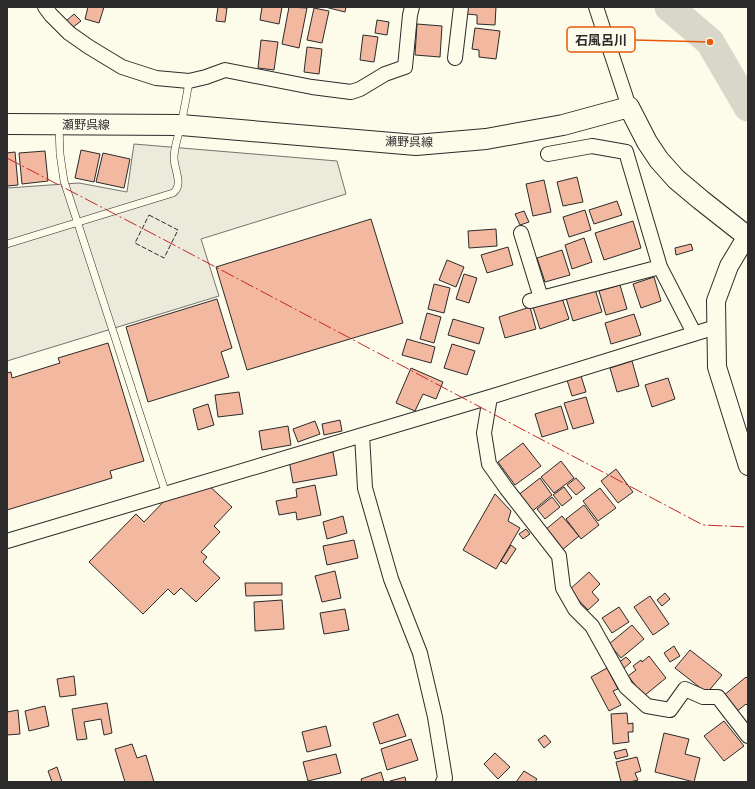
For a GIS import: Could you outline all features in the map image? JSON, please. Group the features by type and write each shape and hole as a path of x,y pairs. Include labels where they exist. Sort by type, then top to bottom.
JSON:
{"main road":[{"name":"瀬野呉線","path":"7,124 181,125 416,145 486,139 563,125 629,107"},
{"path":"629,107 646,142 659,160 676,179 748,236"}],"street":[{"path":"45,7 51,15 69,32 89,47 122,67 156,78 189,81 206,77 224,70 312,87 351,92 360,89 385,74 405,67 412,7"},
{"path":"454,58 461,7"},
{"path":"596,7 629,107"},
{"path":"548,154 592,146 626,152 660,267 694,334"},
{"path":"521,233 536,299 660,267"},
{"path":"748,236 729,266 716,301 717,367 748,466"},
{"path":"7,541 490,397 716,327"},
{"path":"490,397 484,433 490,464 506,488 559,556 563,588 574,609 592,626 626,687 647,706 670,710 685,689 703,697 718,697 748,736"},
{"path":"362,435 365,488 392,579 420,653 435,717 444,778 443,782"}],"lane":[{"path":"7,244 176,191 178,185 174,154 189,81"},
{"path":"59,124 60,154 64,181 166,494"}],"shaded area":[{"path":"134,144 337,161 346,194 201,239 219,296 7,361 7,188 79,183 127,192"}],"building":[{"path":"88,7 104,7 99,23 85,19"},
{"path":"218,7 227,8 225,22 216,21"},
{"path":"262,7 282,7 279,24 260,20"},
{"path":"289,7 307,8 299,48 282,44"},
{"path":"325,7 346,7 345,12"},
{"path":"467,7 496,7 495,25 477,24 477,15 467,14"},
{"path":"314,8 329,11 322,43 307,40"},
{"path":"74,14 81,21 72,28 66,21"},
{"path":"377,20 389,22 387,35 375,33"},
{"path":"417,24 442,26 440,57 415,55"},
{"path":"475,28 500,31 496,59 479,57 479,50 472,49"},
{"path":"363,35 378,37 374,62 360,60"},
{"path":"261,40 278,42 274,70 258,68"},
{"path":"307,47 322,49 319,74 304,72"},
{"path":"81,150 100,154 94,182 75,178"},
{"path":"45,151 48,181 22,184 19,153"},
{"path":"15,152 18,185 7,186 7,153"},
{"path":"103,153 130,159 124,188 96,182"},
{"path":"577,177 583,202 563,206 557,182"},
{"path":"544,180 551,212 533,216 526,184"},
{"path":"617,201 622,215 594,224 589,210"},
{"path":"585,210 591,230 569,237 563,217"},
{"path":"524,211 529,222 520,225 515,214"},
{"path":"371,219 403,323 247,370 216,267"},
{"path":"633,221 641,248 604,260 595,233"},
{"path":"496,229 497,246 469,248 468,231"},
{"path":"584,238 592,262 572,269 565,245"},
{"path":"691,244 693,250 676,255 675,248"},
{"path":"508,247 513,265 487,273 481,255"},
{"path":"562,250 570,275 545,282 537,258"},
{"path":"447,260 464,267 456,287 439,280"},
{"path":"464,274 477,278 469,303 456,299"},
{"path":"654,277 661,301 641,308 633,284"},
{"path":"434,284 450,288 444,313 428,309"},
{"path":"620,285 627,309 606,315 599,291"},
{"path":"595,289 602,312 573,321 566,298"},
{"path":"562,298 569,319 540,329 533,307"},
{"path":"217,299 232,348 221,352 229,377 148,402 126,327"},
{"path":"530,307 536,329 505,338 499,317"},
{"path":"427,313 441,317 434,343 420,339"},
{"path":"634,314 641,335 611,344 605,323"},
{"path":"453,319 484,328 479,344 448,335"},
{"path":"407,339 435,347 431,363 402,355"},
{"path":"108,343 144,461 110,471 112,478 7,510 7,373 11,372 12,378 60,363 58,358"},
{"path":"452,344 475,351 467,375 444,368"},
{"path":"632,361 639,386 617,392 610,368"},
{"path":"411,368 443,382 436,399 423,394 415,411 396,403"},
{"path":"581,376 586,392 572,396 567,380"},
{"path":"668,378 675,399 652,407 645,385"},
{"path":"239,392 243,414 218,417 215,395"},
{"path":"586,397 594,423 573,429 564,403"},
{"path":"208,404 214,425 198,430 193,409"},
{"path":"561,406 568,429 542,437 535,414"},
{"path":"340,420 342,431 324,435 322,424"},
{"path":"315,421 320,434 298,442 293,429"},
{"path":"288,426 291,445 262,450 259,431"},
{"path":"523,443 541,466 515,485 498,462"},
{"path":"333,452 337,475 293,483 289,460"},
{"path":"561,461 574,478 554,493 541,477"},
{"path":"616,469 633,492 618,503 601,481"},
{"path":"540,478 552,495 530,513 517,496"},
{"path":"576,478 585,488 576,495 567,485"},
{"path":"206,483 232,507 214,526 220,532 201,552 207,557 203,562 220,578 196,602 181,588 174,595 168,589 143,614 89,562 136,514 144,522 169,496"},
{"path":"315,485 321,515 297,520 296,512 279,515 276,501 297,497 296,489"},
{"path":"564,487 572,498 562,506 553,495"},
{"path":"600,488 616,508 598,521 583,501"},
{"path":"495,494 511,511 508,521 520,528 496,569 463,550"},
{"path":"552,497 560,507 545,519 537,509"},
{"path":"584,505 599,525 581,539 566,519"},
{"path":"343,516 347,533 327,539 323,522"},
{"path":"562,516 579,536 562,550 545,530"},
{"path":"526,529 530,534 523,539 519,534"},
{"path":"354,540 358,558 327,565 323,546"},
{"path":"511,545 516,549 506,564 501,561"},
{"path":"335,571 341,598 322,602 315,576"},
{"path":"589,572 600,584 592,592 599,600 588,610 569,590"},
{"path":"245,583 282,583 282,595 246,596"},
{"path":"665,593 670,599 662,606 657,600"},
{"path":"650,596 669,624 653,635 634,607"},
{"path":"282,600 284,629 255,631 254,602"},
{"path":"619,607 629,622 612,633 602,618"},
{"path":"345,609 349,630 324,634 320,613"},
{"path":"632,625 644,639 621,658 609,644"},
{"path":"674,646 680,656 670,662 664,653"},
{"path":"690,650 722,675 707,693 675,668"},
{"path":"649,656 666,678 644,696 628,676 636,670 633,666 641,660 642,662"},
{"path":"626,657 631,662 623,669 618,663"},
{"path":"607,668 618,689 613,691 621,705 609,711 591,677"},
{"path":"74,676 76,695 60,697 57,679"},
{"path":"746,677 748,679 748,706 746,704 736,712 723,696"},
{"path":"107,703 112,733 104,735 101,719 84,722 87,739 77,740 72,709"},
{"path":"45,706 49,726 29,731 25,711"},
{"path":"18,710 20,734 7,735 7,712"},
{"path":"627,713 628,724 633,723 633,732 628,732 629,742 613,744 611,714"},
{"path":"398,714 406,736 380,744 373,723"},
{"path":"724,721 744,746 724,761 704,736"},
{"path":"326,726 331,746 307,752 302,732"},
{"path":"664,733 689,739 685,754 700,758 694,782 655,772"},
{"path":"545,735 551,742 544,748 538,740"},
{"path":"411,739 418,760 387,770 381,749"},
{"path":"132,744 137,758 146,755 154,782 125,782 115,749"},
{"path":"626,749 628,756 616,759 614,752"},
{"path":"495,753 510,767 498,779 484,764"},
{"path":"336,754 341,773 308,781 303,762"},
{"path":"637,757 641,771 635,773 638,780 621,782 616,762"},
{"path":"57,767 62,782 52,782 48,771"},
{"path":"524,771 537,779 535,782 516,782"},
{"path":"381,772 384,782 362,782 361,779"},
{"path":"405,777 406,782 390,782 390,781"}],"waterway":[{"path":"669,7 710,42 748,107"}],"fence":[{"path":"149,215 178,230 164,258 135,243 149,215"}],"power":[{"path":"7,158 703,525 748,527"}],"place":[{"name":"石風呂川","path":"710,42"}]}
